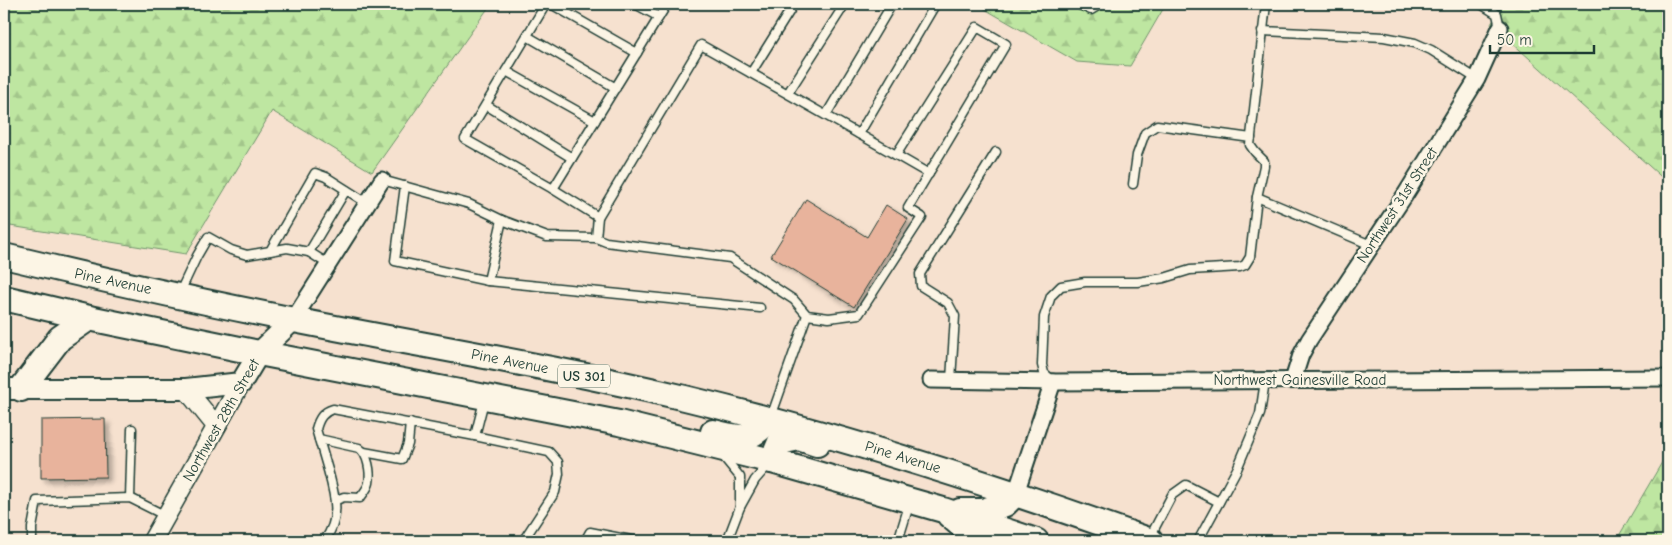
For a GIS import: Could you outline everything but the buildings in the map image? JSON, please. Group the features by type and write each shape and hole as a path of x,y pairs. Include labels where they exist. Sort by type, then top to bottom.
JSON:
{"highway":[{"name":"Pine Avenue","path":"4,256 293,320 609,381 770,419 914,460 1016,492 1150,541"},
{"path":"4,298 89,318 259,353 620,423 772,460 943,510 1021,539"},
{"path":"12,389 60,338 89,318"},
{"path":"548,409 582,402 740,438 758,433 770,419"},
{"path":"772,460 780,442 799,438 889,466 904,466 914,460"},
{"path":"943,510 983,511 1004,504 1016,492"},
{"path":"943,510 972,535 976,541"}],"main road":[{"name":"Northwest 28th Street","path":"241,383 259,353 293,320"},
{"path":"12,389 186,389 241,383"}],"street":[{"name":"Northwest 31st Street","path":"1293,380 1301,355 1309,340 1477,79 1500,28"},
{"name":"Northwest 28th Street","path":"293,320 382,180"},
{"name":"Northwest Gainesville Road","path":"931,380 1054,382 1668,378"},
{"path":"1016,492 1054,382"},
{"name":"Northwest 28th Street","path":"152,541 241,383"},
{"path":"186,389 216,426"}],"lane":[{"path":"546,4 465,139 598,217"},
{"path":"551,4 637,53"},
{"path":"635,4 659,17"},
{"path":"553,189 667,4"},
{"path":"751,73 794,4"},
{"path":"788,94 845,4"},
{"path":"826,115 892,4"},
{"path":"859,134 935,5 933,4"},
{"path":"1077,4 1091,10 1100,4"},
{"path":"1054,382 1042,370 1042,333 1047,305 1056,290 1061,286 1085,282 1138,282 1190,270 1240,267 1245,265 1250,256 1257,197 1264,161 1252,148 1251,138 1266,4"},
{"path":"1481,4 1497,14 1500,28"},
{"path":"382,180 469,204 502,220 547,237 596,238 606,242 730,258 794,300 807,315 829,318 859,314 922,217 908,208 1006,44 977,27 896,154"},
{"path":"1262,31 1384,37 1415,43 1431,50 1477,79"},
{"path":"527,36 616,88"},
{"path":"596,238 598,217 702,45 929,174"},
{"path":"506,70 595,121"},
{"path":"486,105 572,158"},
{"path":"1133,184 1136,155 1145,133 1157,126 1251,138"},
{"path":"951,380 955,316 948,304 921,286 920,274 996,152"},
{"path":"270,250 315,173 367,203"},
{"path":"405,186 396,261 488,280 760,308"},
{"path":"309,252 346,190"},
{"path":"1257,197 1371,245"},
{"path":"488,280 502,220"},
{"path":"178,295 208,237 230,250 247,255 287,248 309,252 328,264"},
{"path":"770,419 807,315"},
{"path":"1198,541 1237,469 1260,414 1265,381"},
{"path":"475,436 485,396"},
{"path":"324,541 334,524 336,500 316,429 318,420 326,411 333,409 549,452 558,462 559,474 555,492 523,541"},
{"path":"319,439 359,448 364,452 402,459 408,444 410,423"},
{"path":"130,498 132,429"},
{"path":"708,445 724,458 740,477 740,507"},
{"path":"336,500 344,497 360,498 369,485 370,471 364,452"},
{"path":"727,541 740,507 755,480 772,460"},
{"path":"1150,541 1172,495 1186,486 1219,502"},
{"path":"32,541 32,528 37,501 130,498 166,516"},
{"path":"898,541 911,501"},
{"path":"585,541 590,532 636,541"}],"green space":[{"path":"4,4 491,4 372,172 272,111 186,254 4,225"},
{"path":"976,4 1166,4 1130,66 1077,62"},
{"path":"1504,4 1668,4 1668,183 1491,24"},
{"path":"1668,452 1668,541 1616,541"}]}
